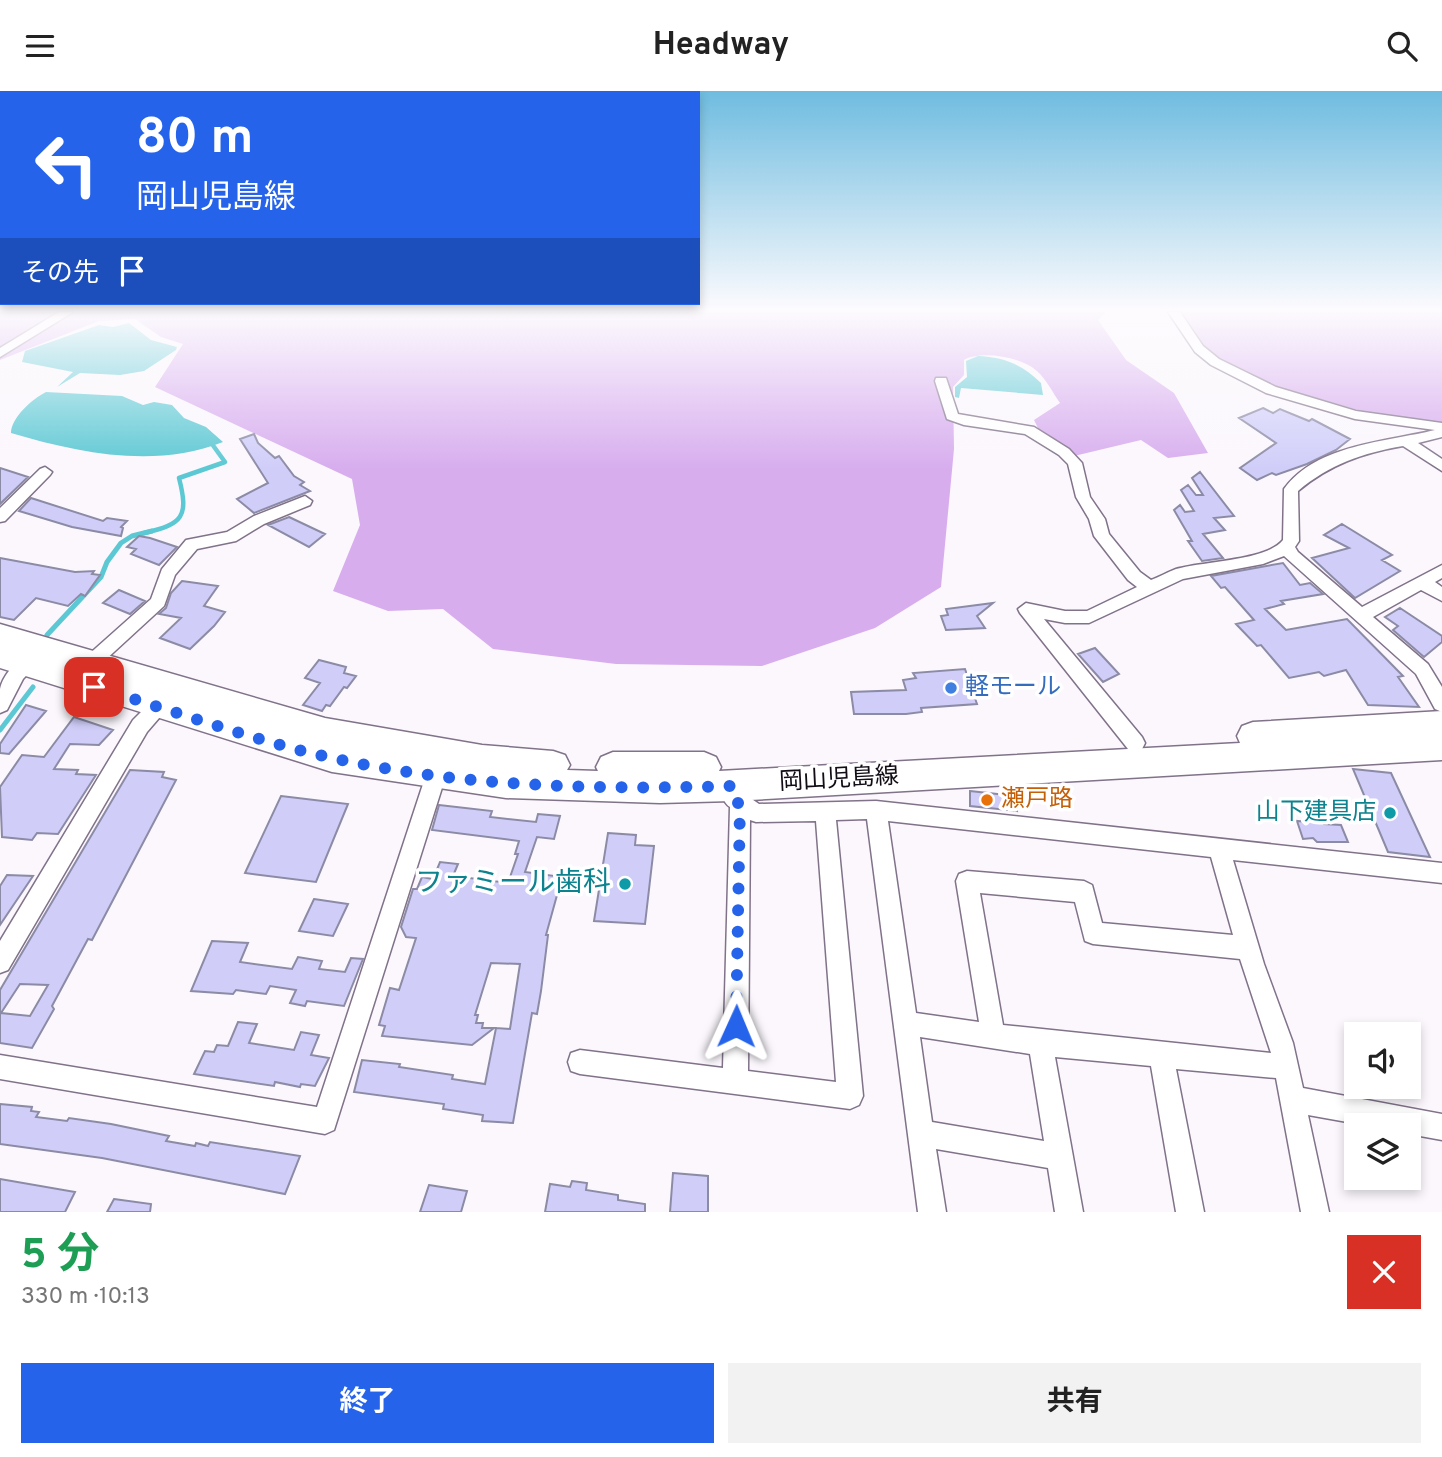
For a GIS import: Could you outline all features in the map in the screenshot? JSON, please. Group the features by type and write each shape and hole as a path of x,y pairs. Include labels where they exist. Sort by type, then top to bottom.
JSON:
{"main road":[{"name":"岡山児島線","path":"0,635 24,656 167,697 332,758 436,775 584,787 722,786 1104,755 1442,746"},
{"name":"岡山児島線","path":"167,697 325,732 428,751 722,786"},
{"name":"岡山児島線","path":"1104,755 1135,743 1442,724"}],"street":[{"path":"1220,364 1271,390 1355,415 1442,427"},
{"path":"942,381 952,416 964,421 1029,430 1064,452 1075,463 1083,496 1097,519 1102,536 1134,576 1148,587"},
{"path":"1135,743 1026,609 1065,617 1089,617 1179,574 1263,558 1288,548 1291,541 1291,489 1305,475 1341,454 1442,433"},
{"path":"1408,442 1441,465"},
{"path":"0,517 45,472"},
{"path":"82,671 158,602 168,573 192,544 231,537 259,520 305,501"},
{"path":"1288,548 1291,555 1422,669 1442,704"},
{"path":"1360,616 1442,571"},
{"path":"1422,582 1442,595"},
{"path":"0,705 24,656"},
{"path":"0,962 140,726 167,697"},
{"path":"0,1067 325,1121 436,775"},
{"path":"722,786 756,813 876,810 1442,873"},
{"path":"722,786 735,1082"},
{"path":"876,810 932,1212"},
{"path":"580,1062 850,1095 825,811"},
{"path":"1219,848 1248,948 1281,1043 1315,1212"},
{"path":"993,1036 967,881 1084,892 1093,933 1248,948"},
{"path":"906,1023 1040,1043 1285,1067"},
{"path":"1040,1043 1069,1212"},
{"path":"1161,1055 1189,1212"},
{"path":"1292,1099 1442,1127"},
{"path":"921,1133 1060,1157"}],"shaded area":[{"path":"170,364 964,364 964,375 953,387 954,449 941,587 875,628 762,666 616,664 493,649 443,609 388,611 333,591 360,525 352,479 155,387"},
{"path":"1027,364 1132,364 1174,393 1208,453 1168,458 1141,440 1074,456 1040,432 1034,420 1060,403 1046,382"},
{"path":"1228,364 1442,364 1442,422 1375,415 1275,386"}],"water":[{"path":"34,364 154,364 144,371 120,375 80,373 57,387 73,372"},
{"path":"966,364 1014,364 1041,383 1043,395 961,388 959,398 955,397 955,387 967,377"},
{"path":"46,392 122,396 143,405 154,402 172,405 184,418 206,427 223,442 171,455 117,455 63,447 11,433 23,409"}],"building":[{"path":"1263,408 1273,413 1280,409 1309,421 1312,419 1350,439 1336,450 1307,464 1257,480 1240,468 1276,443 1239,418"},
{"path":"254,434 258,443 275,458 279,456 294,476 304,482 300,485 310,491 254,513 237,499 268,483 240,439"},
{"path":"0,468 28,477 0,504"},
{"path":"1200,472 1234,516 1214,518 1225,530 1203,534 1223,558 1202,561 1188,541 1192,541 1174,510 1180,505 1185,512 1194,511 1181,490 1188,485 1196,495 1203,495 1192,478"},
{"path":"31,498 103,521 107,518 127,521 121,527 121,536 72,527 19,511"},
{"path":"289,517 325,534 309,547 268,525"},
{"path":"1342,524 1392,555 1382,560 1400,571 1355,598 1312,558 1349,548 1324,535"},
{"path":"139,536 177,547 159,565 131,554 136,549 127,547"},
{"path":"0,558 75,572 94,571 92,574 100,575 85,596 81,594 68,606 36,598 14,620 0,617"},
{"path":"1283,563 1300,585 1310,583 1323,594 1281,601 1284,604 1265,609 1286,630 1347,619 1403,676 1398,677 1419,707 1368,705 1346,670 1324,676 1319,672 1289,678 1261,645 1257,646 1236,624 1254,620 1225,587 1221,588 1211,576"},
{"path":"182,581 218,586 204,606 225,612 190,649 160,638 181,618 159,614 166,608 171,593"},
{"path":"119,590 145,601 130,614 103,603"},
{"path":"993,603 977,616 985,628 946,630 941,616 948,615 946,609"},
{"path":"1400,608 1442,636 1442,642 1424,657 1393,630 1398,626 1385,617"},
{"path":"1095,648 1119,674 1103,682 1078,654"},
{"path":"319,660 346,667 344,673 356,676 330,706 326,705 322,711 303,705 320,683 305,678"},
{"path":"965,669 977,704 921,708 922,712 906,714 854,714 851,692 906,690 903,680 916,678 913,673"},
{"path":"26,705 46,711 9,754 0,753 0,744"},
{"path":"74,717 113,730 99,745 70,744 54,769 78,770 76,774 96,775 58,834 37,833 32,840 2,837 0,787 22,755 44,757"},
{"name":"山下建具店","path":"1353,769 1391,773 1430,857 1388,852"},
{"path":"130,770 164,772 162,777 176,780 92,940 88,939 52,1006 54,1009 32,1048 0,1043 0,990","holes":["20,984 48,985 30,1016 1,1013"]},
{"name":"瀬戸路","path":"970,791 1015,796 1017,811 970,806"},
{"path":"281,796 348,804 316,882 245,873"},
{"path":"439,805 492,811 490,817 536,822 538,814 560,816 554,839 537,837 525,872 562,877 546,935 537,1014 532,1013 513,1123 482,1121 483,1115 443,1109 444,1104 354,1092 362,1060 400,1064 399,1067 453,1075 452,1079 485,1084 496,1028 510,1029 520,964 491,963 475,1015 478,1015 476,1023 483,1023 482,1028 494,1028 472,1045 382,1036 385,1026 379,1025 390,988 399,990 416,938 406,937 401,927 413,889 417,889 422,877 433,879 440,862 458,864 453,876 508,883 518,854 515,854 519,841 432,830"},
{"path":"1306,817 1322,819 1324,824 1341,825 1348,842 1303,839 1297,821 1308,822"},
{"name":"ファミール歯科","path":"608,833 636,835 635,845 654,846 645,924 594,921"},
{"path":"7,875 33,876 0,925 0,886"},
{"path":"314,899 348,904 333,936 299,931"},
{"path":"212,941 248,943 240,962 292,969 298,957 322,961 319,969 345,972 351,958 363,959 344,1006 307,1001 305,1006 290,1003 296,990 270,986 266,994 236,990 233,994 191,991"},
{"path":"238,1022 257,1024 249,1043 294,1050 301,1032 319,1035 311,1055 329,1058 315,1086 301,1084 300,1087 275,1082 274,1086 194,1074 205,1051 214,1052 217,1045 228,1046"},
{"path":"0,1104 32,1107 31,1111 39,1112 36,1117 111,1124 169,1136 166,1141 195,1146 196,1143 208,1146 210,1142 300,1156 285,1194 102,1158 0,1144"},
{"path":"673,1173 708,1176 708,1212 670,1212"},
{"path":"0,1179 75,1192 65,1212 0,1212"},
{"path":"572,1181 587,1183 586,1190 618,1195 618,1200 645,1204 645,1212 545,1212 550,1184 570,1187"},
{"path":"429,1185 467,1191 461,1212 420,1212"},
{"path":"114,1199 151,1204 150,1212 107,1212"}],"waterway":[{"path":"144,533 167,526 180,517 183,502 179,478 225,462 212,444"},
{"path":"144,533 152,531"},
{"path":"47,635 101,577 107,562 121,543 144,533"},
{"path":"0,730 33,687"}],"place":[{"name":"軽モール","path":"951,688"},
{"name":"瀬戸路","path":"987,800"},
{"name":"山下建具店","path":"1390,813"},
{"name":"ファミール歯科","path":"625,884"}],"route":[{"path":"94,687 332,758 436,775 506,783 584,787 732,786 733,798 740,805 736,1026"}]}
